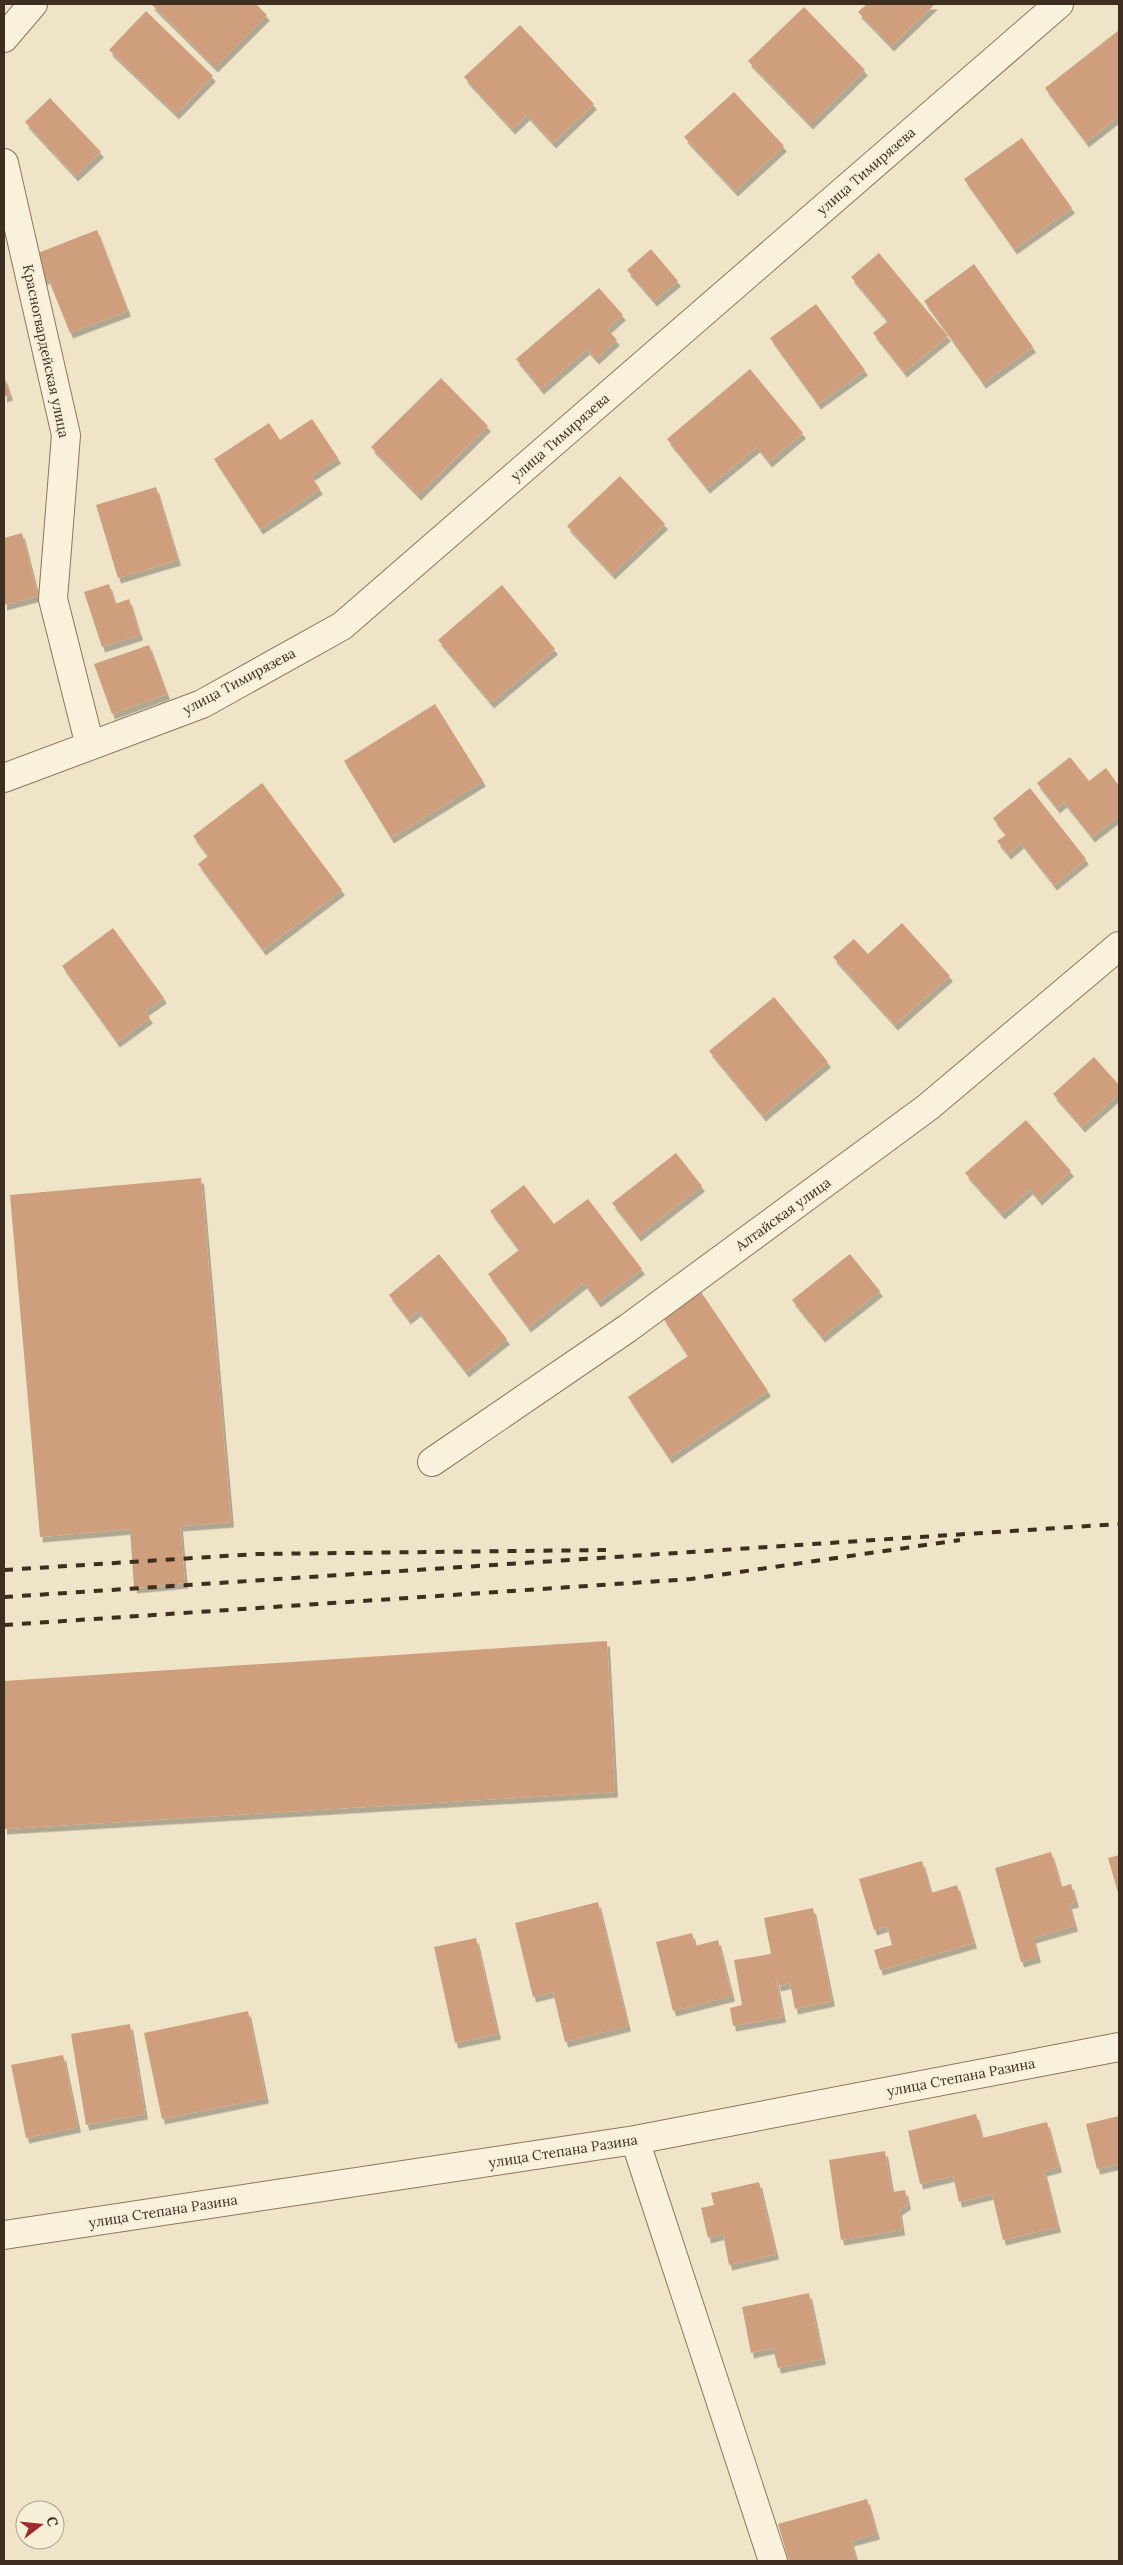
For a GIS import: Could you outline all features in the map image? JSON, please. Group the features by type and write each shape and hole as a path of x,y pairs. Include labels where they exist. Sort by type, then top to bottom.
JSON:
{"street":[{"path":"4,38 33,4"},
{"name":"улица Тимирязева","path":"8,774 202,704 342,626 1059,4"},
{"name":"Красногвардейская улица","path":"4,163 66,435 53,599 90,746"},
{"name":"Алтайская улица","path":"432,1462 628,1328 928,1107 1119,946"},
{"name":"улица Степана Разина","path":"4,2235 635,2140 1119,2047"},
{"path":"635,2140 773,2561"}],"building":[{"path":"151,4 256,4 267,15 215,67"},
{"path":"867,4 935,4 891,46 858,12"},
{"path":"804,7 865,70 810,124 748,61"},
{"path":"146,11 213,76 176,114 109,50"},
{"path":"520,25 594,104 553,143 527,115 512,129 464,77"},
{"path":"1119,30 1119,116 1086,142 1045,88"},
{"path":"734,92 784,146 735,191 684,137"},
{"path":"50,98 101,152 75,176 25,122"},
{"path":"1022,138 1072,208 1014,249 964,179"},
{"path":"97,230 128,311 70,333 48,278 40,281 30,256"},
{"path":"651,249 678,281 654,301 627,270"},
{"path":"879,253 948,336 904,372 873,333 888,321 851,277"},
{"path":"974,264 1033,347 983,383 924,301"},
{"path":"599,288 623,315 607,329 617,340 596,359 587,349 541,389 516,359"},
{"path":"816,304 865,370 818,404 770,338"},
{"path":"750,369 803,433 769,462 757,447 707,488 667,439"},
{"path":"4,376 10,395 4,397"},
{"path":"441,378 488,426 418,495 371,447"},
{"path":"312,419 338,458 311,476 320,489 260,529 214,459 269,423 280,440"},
{"path":"620,476 665,524 612,574 567,526"},
{"path":"156,487 178,560 118,578 96,505"},
{"path":"22,533 38,596 4,605 4,538"},
{"path":"109,584 115,604 129,599 140,635 102,647 84,592"},
{"path":"502,585 555,649 491,703 438,640"},
{"path":"149,645 167,694 112,714 94,664"},
{"path":"435,704 483,781 391,838 344,761"},
{"path":"1070,757 1089,781 1106,768 1119,786 1119,816 1092,837 1064,802 1057,808 1037,783"},
{"path":"262,783 342,890 263,950 198,864 208,856 193,836"},
{"path":"1030,788 1086,859 1054,885 1021,843 1008,854 997,841 1006,835 993,818"},
{"path":"902,923 950,976 895,1025 833,957 854,939 868,954"},
{"path":"113,928 164,998 145,1011 150,1018 117,1042 62,966"},
{"path":"774,997 828,1062 763,1116 709,1051"},
{"path":"1094,1057 1119,1085 1119,1094 1082,1127 1053,1094"},
{"path":"1026,1120 1071,1171 1039,1200 1030,1189 1002,1214 965,1173"},
{"path":"676,1153 702,1186 638,1236 612,1203"},
{"path":"201,1178 231,1522 180,1526 185,1583 134,1588 130,1529 40,1537 10,1195"},
{"path":"524,1185 554,1224 588,1199 642,1269 598,1302 584,1283 528,1327 488,1274 519,1250 490,1211"},
{"path":"439,1254 507,1339 466,1372 418,1311 408,1319 389,1295"},
{"path":"850,1254 880,1291 822,1337 792,1300"},
{"path":"701,1292 768,1391 669,1458 628,1397 688,1356 663,1318"},
{"path":"607,1641 615,1792 4,1829 4,1681"},
{"path":"1051,1852 1061,1887 1071,1884 1076,1902 1069,1904 1075,1926 1033,1938 1038,1957 1021,1962 995,1868"},
{"path":"1119,1855 1119,1896 1108,1858"},
{"path":"922,1861 931,1893 957,1885 974,1943 880,1970 874,1950 892,1945 887,1926 874,1930 859,1879"},
{"path":"598,1902 628,2026 565,2042 553,1992 533,1997 515,1923"},
{"path":"813,1908 832,2001 795,2009 790,1983 778,1986 774,1970 783,2017 733,2026 730,2008 742,2005 734,1960 771,1954 764,1918"},
{"path":"692,1933 695,1946 718,1940 732,1996 673,2011 656,1942"},
{"path":"476,1938 498,2034 455,2043 434,1947"},
{"path":"248,2011 266,2098 162,2119 144,2033"},
{"path":"130,2024 145,2114 86,2125 71,2034"},
{"path":"63,2055 78,2127 26,2138 11,2065"},
{"path":"976,2114 982,2138 1047,2122 1059,2167 1044,2171 1058,2227 1003,2240 992,2194 959,2202 953,2176 920,2184 908,2131"},
{"path":"1119,2116 1119,2164 1097,2169 1086,2124"},
{"path":"885,2151 892,2192 905,2190 908,2204 899,2210 902,2230 841,2240 829,2160"},
{"path":"759,2182 776,2254 729,2265 723,2234 708,2238 701,2208 714,2205 711,2193"},
{"path":"809,2293 823,2359 778,2368 773,2348 751,2353 742,2307"},
{"path":"867,2499 877,2534 851,2541 857,2561 789,2561 778,2524"}],"railway":[{"path":"4,1597 1119,1524"},
{"path":"4,1625 691,1579 960,1540"},
{"path":"4,1570 257,1554 606,1550"}]}
